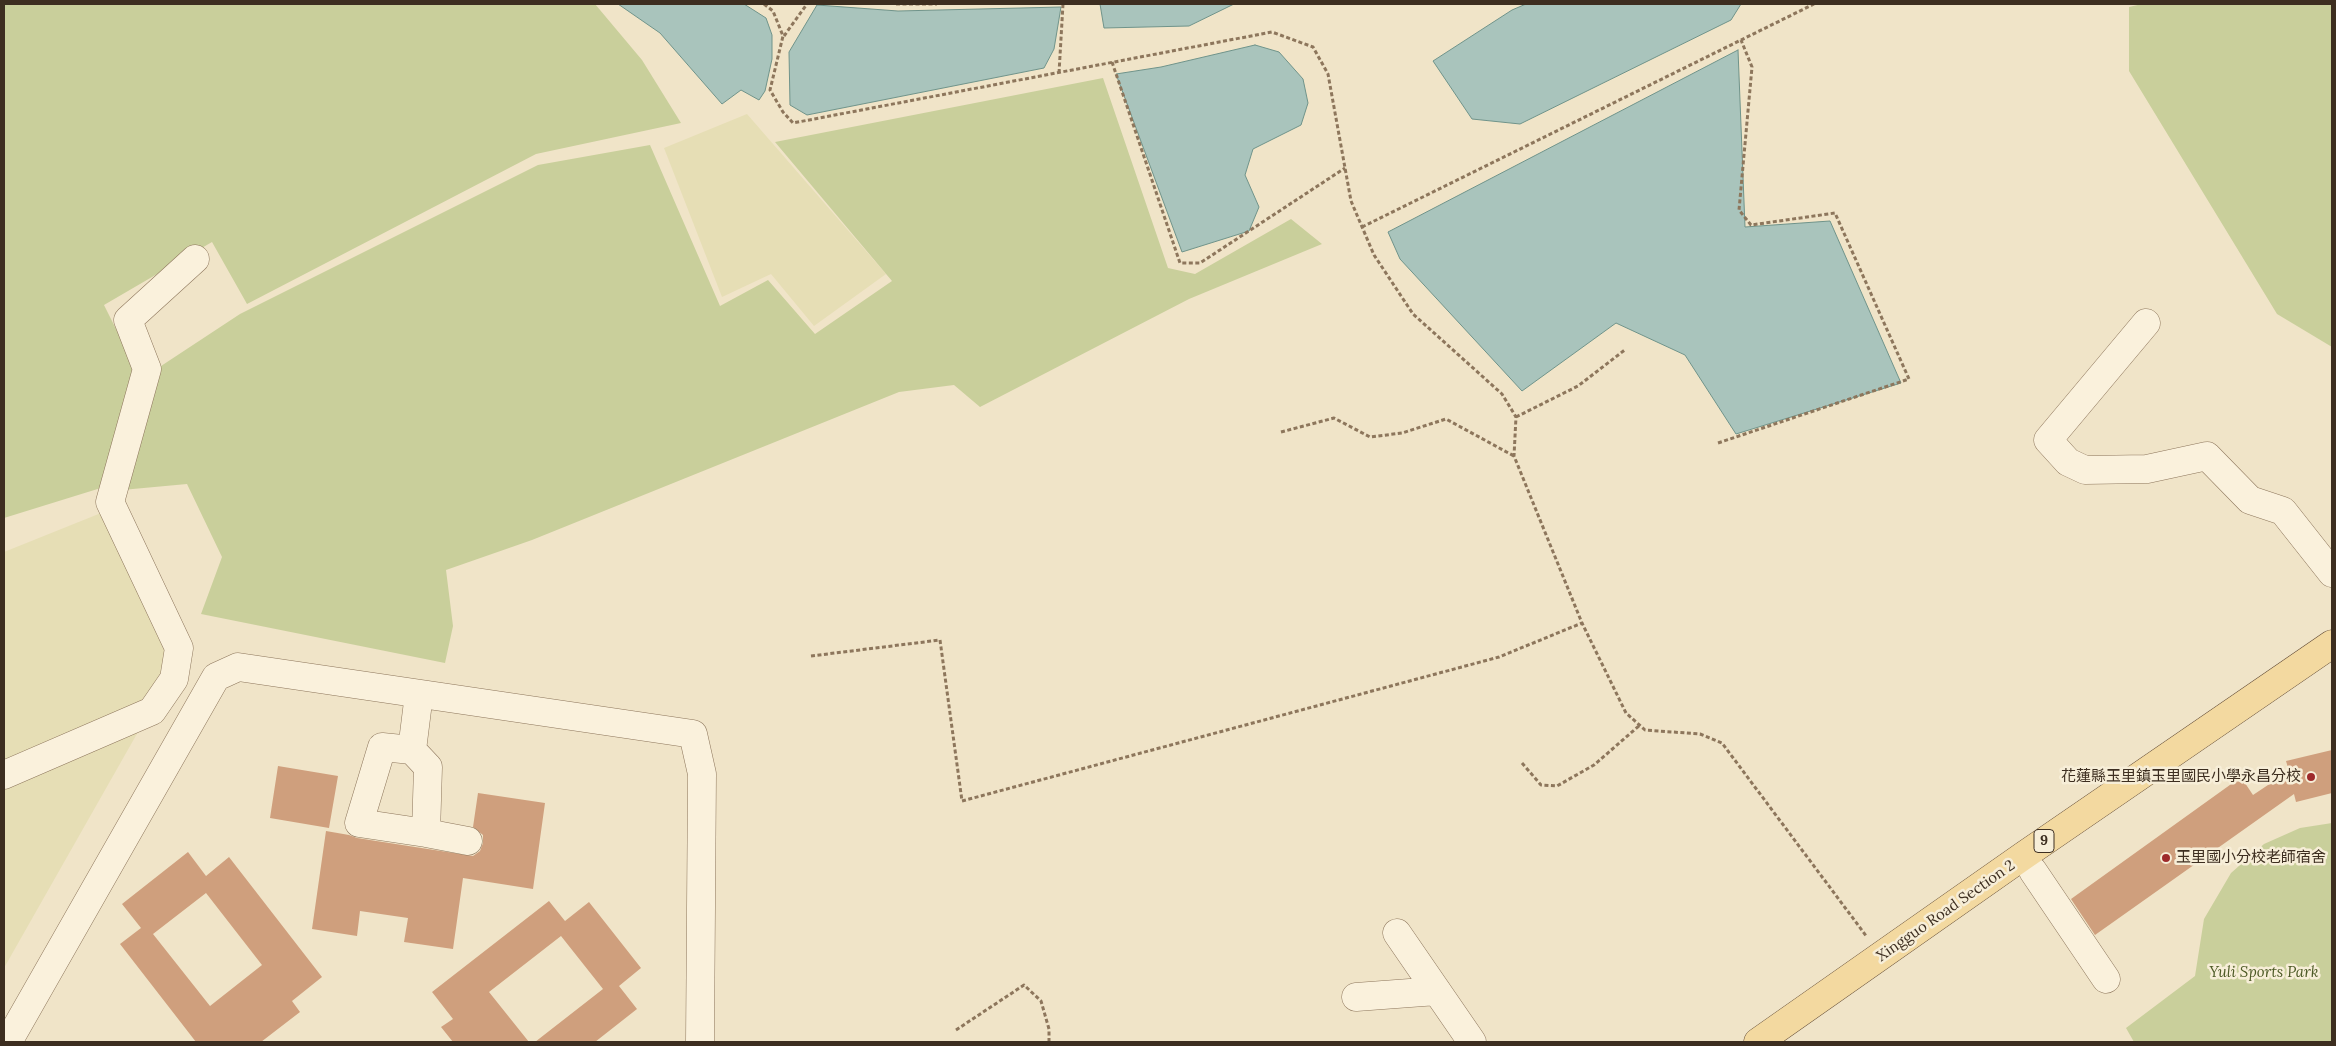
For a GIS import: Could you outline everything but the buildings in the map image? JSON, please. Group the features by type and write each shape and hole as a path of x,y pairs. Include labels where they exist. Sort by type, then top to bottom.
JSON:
{"main road":[{"name":"Xingguo Road Section 2","path":"1758,1042 2023,856 2332,644"},
{"name":"Xingguo Road Section 2","path":"1791,1042 2033,871 2332,666"}],"lane":[{"path":"4,775 152,711 174,679 179,648 110,502 147,369 128,320 195,259"},
{"path":"2146,323 2048,440 2068,462 2085,470 2147,469 2207,456 2250,500 2284,511 2332,573"},
{"path":"8,1042 216,678 238,667 693,734 702,774 700,1042"},
{"path":"412,750 419,694"},
{"path":"426,833 428,767 412,750 382,746 359,823 468,841"},
{"path":"2033,871 2106,979"},
{"path":"1397,933 1472,1042"},
{"path":"1356,997 1437,991"}],"path":[{"path":"764,4 773,10 783,36"},
{"path":"807,4 783,36 770,90 783,112 793,123 1272,32 1312,47 1328,74 1351,201 1374,255 1413,314 1502,394 1516,417 1514,456 1582,623 1626,713 1645,730 1700,734 1722,743 1881,957"},
{"path":"896,4 937,4"},
{"path":"1059,73 1063,4"},
{"path":"1362,227 1814,4"},
{"path":"1718,443 1909,379 1835,212 1751,225 1738,210 1752,67 1741,40"},
{"path":"1112,62 1180,263 1200,263 1345,168"},
{"path":"1516,417 1578,386 1626,349"},
{"path":"1281,432 1334,418 1370,437 1402,433 1446,419 1514,456"},
{"path":"810,656 940,640 962,801 1499,657 1582,623"},
{"path":"1522,763 1541,784 1557,786 1594,765 1640,725"},
{"path":"956,1030 1024,985 1041,1001 1049,1029 1049,1042"}],"shaded area":[{"path":"747,114 886,274 814,326 771,274 722,297 664,148"},
{"path":"111,509 180,658 4,968 4,552"}],"green space":[{"path":"4,4 595,4 642,60 681,123 536,154 247,304 212,242 104,305 140,377 104,487 4,518"},
{"path":"2142,4 2332,4 2332,347 2277,314 2129,71 2129,7"},
{"path":"1103,78 1168,268 1195,274 1291,219 1322,244 1189,299 980,407 954,385 899,392 532,540 446,570 453,626 445,663 201,614 222,557 187,484 122,490 158,368 240,314 538,165 650,145 720,306 768,280 815,334 892,281 775,142"},
{"name":"Yuli Sports Park","path":"2332,823 2332,1042 2134,1042 2126,1028 2195,976 2204,919 2231,873 2264,844 2300,828"}],"water":[{"path":"618,4 744,4 766,18 772,35 772,59 765,91 759,100 741,90 722,104 660,33"},
{"path":"1100,4 1234,4 1189,26 1104,28"},
{"path":"1526,4 1741,4 1731,20 1520,124 1472,119 1433,61 1512,10"},
{"path":"817,5 898,11 1061,7 1054,49 1044,68 807,115 790,105 789,52"},
{"path":"1255,45 1279,52 1303,79 1308,103 1301,125 1253,149 1245,175 1259,207 1249,231 1182,252 1116,74 1161,67"},
{"path":"1738,50 1745,227 1830,221 1901,383 1736,434 1685,355 1616,323 1522,391 1400,259 1388,232"}],"place":[{"name":"花蓮縣玉里鎮玉里國民小學永昌分校","path":"2311,777"},
{"name":"玉里國小分校老師宿舍","path":"2166,858"}]}
